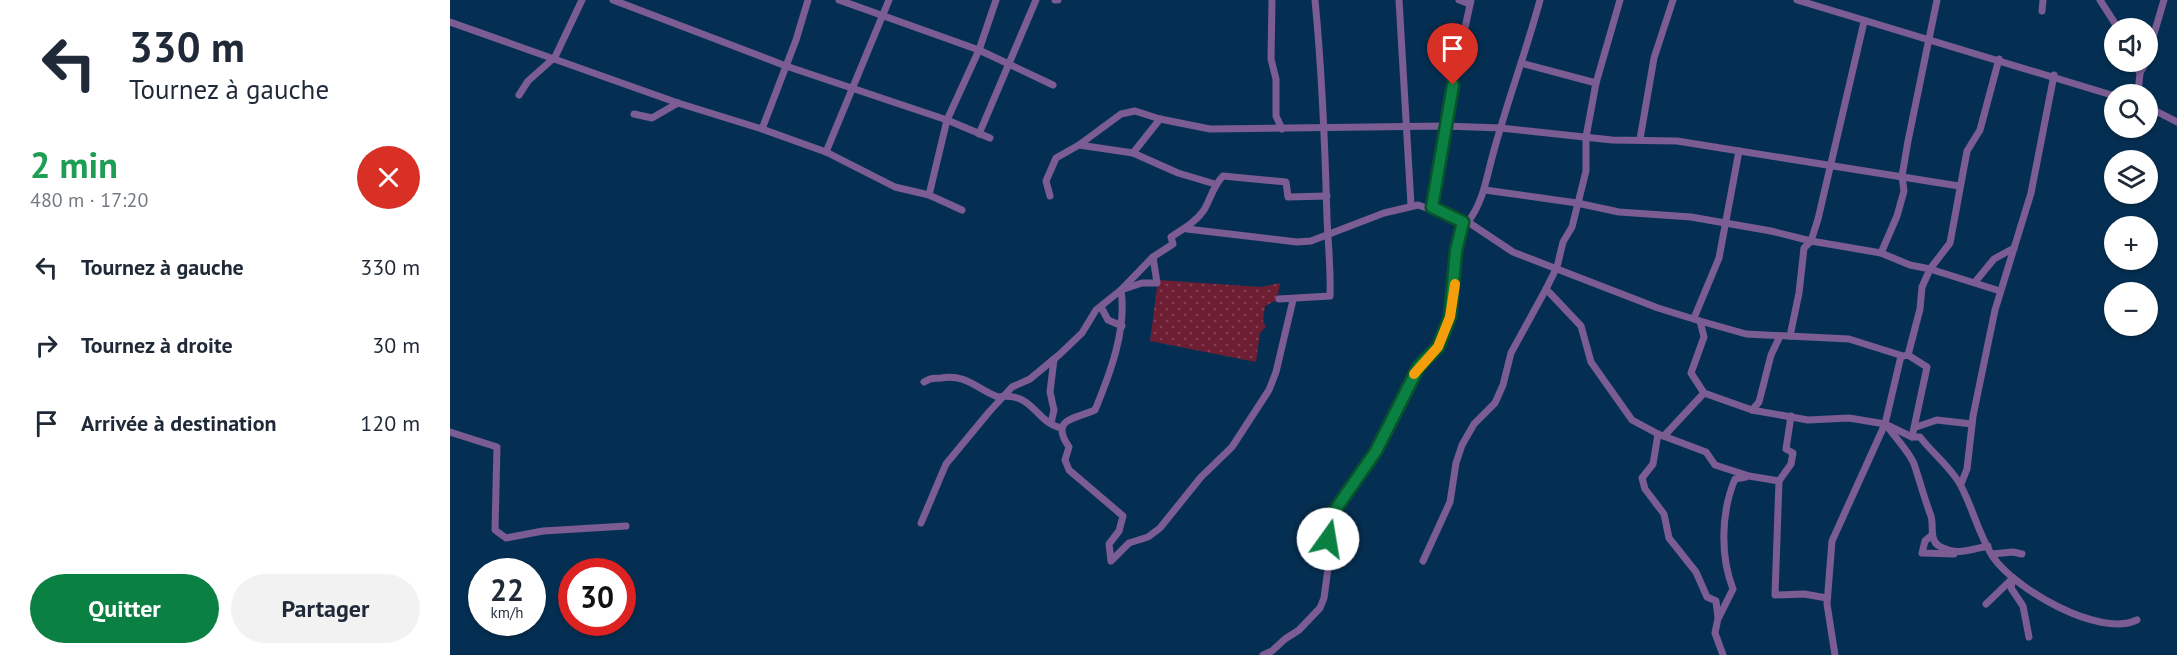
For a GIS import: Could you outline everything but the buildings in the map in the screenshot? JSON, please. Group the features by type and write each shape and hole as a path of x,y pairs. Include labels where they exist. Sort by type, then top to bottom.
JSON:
{"street":[{"path":"519,95 528,81 555,57 582,0"},
{"path":"613,0 786,66 947,120 990,138"},
{"path":"762,129 808,0"},
{"path":"838,0 979,50 1009,62 1053,85"},
{"path":"826,152 889,0"},
{"path":"929,195 947,120 979,50 996,0"},
{"path":"979,134 1036,0"},
{"path":"1272,0 1271,58 1276,79 1276,116 1282,129"},
{"path":"1279,299 1293,300 1330,296 1331,253 1328,235 1325,129 1315,0"},
{"path":"1399,0 1411,205"},
{"path":"1432,207 1444,126 1470,2 1459,0"},
{"path":"1263,655 1272,651 1299,630 1320,608 1326,589 1328,523 1376,451 1419,366 1438,347 1450,317 1456,251 1466,222 1480,206 1540,0"},
{"path":"1423,561 1450,502 1456,463 1462,445 1474,424 1495,403 1503,384 1511,353 1557,267 1563,242 1572,227 1586,171 1586,137 1596,83 1620,0"},
{"path":"1640,139 1654,58 1673,0"},
{"path":"1797,0 1810,2 1864,22 2054,75 2104,92"},
{"path":"1881,253 1897,216 1904,190 1902,176 1917,84 1937,0"},
{"path":"2042,11 2043,0"},
{"path":"2100,0 2112,18"},
{"path":"2158,20 2164,0"},
{"path":"450,22 555,57 678,103 826,152 895,187 929,195 962,210"},
{"path":"1790,336 1800,288 1803,248 1810,241 1818,219 1864,22"},
{"path":"1835,655 1827,598 1832,541 1885,424 1930,268 1950,243 1967,151 1980,130 2000,59"},
{"path":"1521,63 1596,83"},
{"path":"2139,84 2140,73"},
{"path":"1961,484 1966,469 1972,424 2000,291 2031,193 2054,75"},
{"path":"634,114 652,118 678,103"},
{"path":"1050,196 1046,181 1056,158 1079,145 1124,112 1142,111 1160,119 1210,129 1444,126 1501,128 1586,137 1677,141 1959,186"},
{"path":"2158,112 2177,122"},
{"path":"1133,153 1160,119"},
{"path":"1079,145 1133,153 1178,173 1215,184"},
{"path":"1738,151 1727,223 1713,275 1697,320 1704,338 1691,373 1704,393 1752,410 1808,420 1849,418 1885,424 1912,437 1920,437 1961,484 1972,514 1992,554 2013,578 2062,609 2087,619 2119,625 2137,620"},
{"path":"921,523 950,458 1012,387 1030,379 1054,359 1082,333 1101,307 1122,290 1153,256 1173,244 1171,237 1187,229 1203,211 1215,184 1223,176 1286,182 1288,197 1327,196"},
{"path":"1485,190 1577,203 1619,212 1727,223 1881,253 1910,265 1930,268 2000,291"},
{"path":"1187,229 1297,242 1311,241 1411,205 1432,207 1466,222 1514,252 1658,308 1746,334 1849,339 1905,355 1927,367 1916,427 1912,437"},
{"path":"1975,282 1994,259 2014,248"},
{"path":"1122,290 1142,283 1157,283 1153,256"},
{"path":"1546,289 1581,326 1592,362 1632,420 1661,435 1706,452 1714,465 1749,476 1779,481"},
{"path":"1122,290 1122,326 1115,355 1095,410 1072,417 1062,428 1061,435 1069,447 1065,460 1069,470 1123,516 1119,531 1109,544 1111,561 1129,543 1148,537 1160,528 1201,477 1232,447 1269,390 1276,372 1293,300"},
{"path":"1101,307 1108,320 1122,326"},
{"path":"1752,410 1759,402 1771,355 1780,336"},
{"path":"1051,423 1054,410 1050,392 1054,359"},
{"path":"924,382 933,376 952,376 975,383 994,396 1026,400 1051,423 1062,428"},
{"path":"1704,393 1661,435 1653,464 1642,478 1645,489 1664,514 1669,538 1696,572 1707,597 1716,601 1718,618"},
{"path":"1791,416 1785,444 1786,449 1793,453 1791,464 1779,481 1775,595 1804,594 1827,598"},
{"path":"1916,427 1937,420 1972,424"},
{"path":"1885,424 1914,464 1916,476 1920,480 1922,496 1933,523 1933,540 1938,546 1954,554"},
{"path":"450,432 497,447 495,530 500,535 514,537 543,531 626,526"},
{"path":"1723,655 1715,633 1718,618 1733,589 1726,570 1723,542 1727,501 1735,479 1749,476"},
{"path":"1933,532 1931,538 1925,542 1922,553 1954,554 1988,546"},
{"path":"1992,554 2013,552 2022,554"},
{"path":"1986,604 2013,578"},
{"path":"2013,578 2011,588 2024,608 2030,637"}],"shaded area":[{"path":"1158,280 1261,287 1280,283 1277,300 1265,306 1263,321 1266,327 1260,333 1256,362 1150,341"}],"slow traffic":[{"path":"1414,374 1438,347 1450,317 1455,284"}],"route":[{"path":"1328,539 1327,528 1333,513 1376,451 1419,366 1438,347 1450,317 1456,251 1463,222 1432,207 1442,155 1444,126 1453,85"}]}
